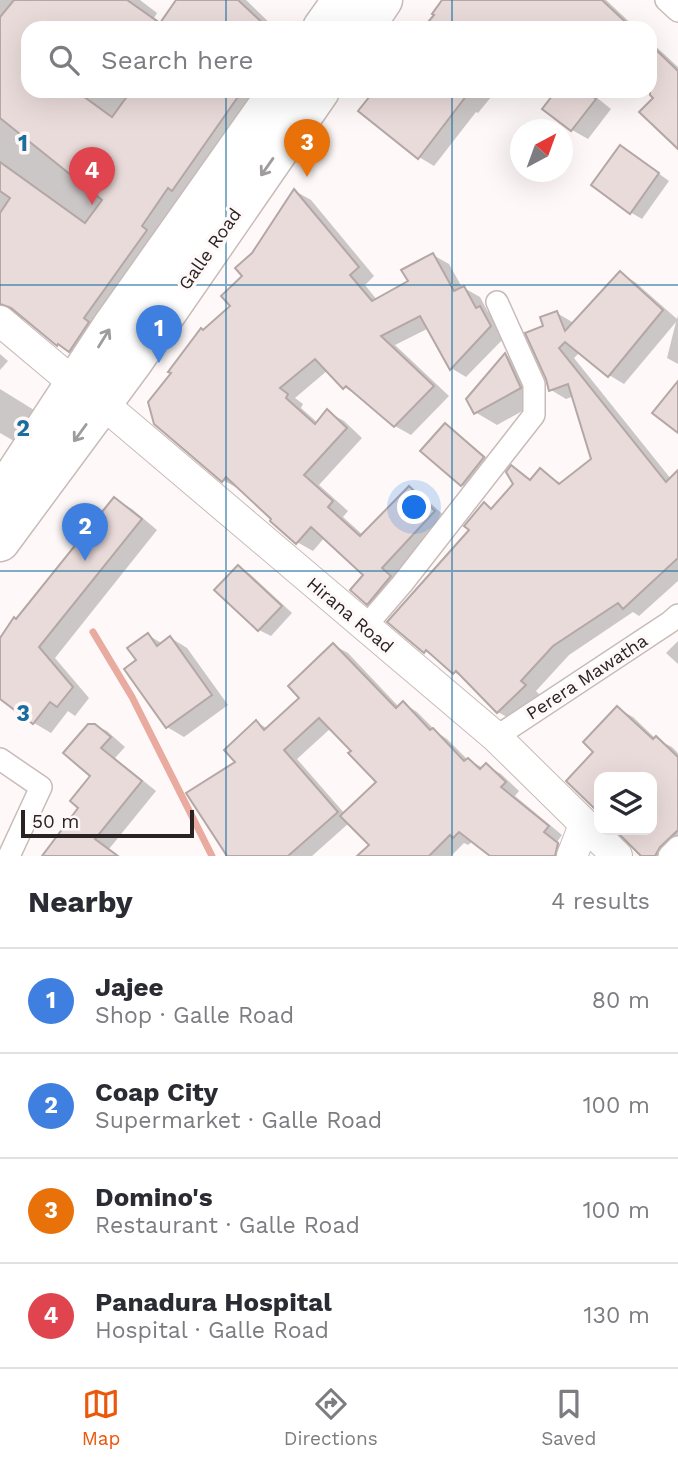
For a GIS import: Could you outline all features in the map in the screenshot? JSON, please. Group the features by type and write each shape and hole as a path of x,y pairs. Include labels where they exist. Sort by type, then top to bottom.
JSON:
{"highway":[{"path":"327,21 342,0"},
{"path":"369,21 383,0"},
{"name":"Galle Road","path":"89,393 112,326 273,98"},
{"name":"Galle Road","path":"0,542 10,499 315,98"}],"street":[{"path":"666,0 678,11"},
{"path":"365,627 402,584 534,415 534,384 496,302"},
{"name":"Hirana Road","path":"0,321 496,737 617,856"},
{"name":"Perera Mawatha","path":"496,737 678,615"},
{"path":"0,759 41,788 9,856"},
{"path":"572,856 584,825"},
{"path":"669,856 678,847"}],"building":[{"path":"14,0 127,0 157,21 21,21 21,98 86,98 112,117 126,98 237,98 172,191 168,188 142,226 147,230 84,318 89,322 69,352 58,344 57,346 11,308 0,304 0,213 10,198 0,191 0,162 85,223 102,200 0,118 0,17"},
{"path":"176,0 238,0 260,21 161,21"},
{"path":"442,0 602,0 624,21 429,21 434,15 432,14"},
{"path":"657,51 678,71 678,149 639,112 653,98 657,98"},
{"path":"368,98 465,98 418,159 358,111"},
{"path":"551,98 596,99 573,128 573,119 555,119 542,109"},
{"path":"620,145 659,173 630,214 591,185"},
{"path":"294,189 359,267 350,275 372,301 408,281 401,270 433,253 454,291 464,286 476,308 480,306 491,326 450,370 420,316 381,336 434,386 394,427 346,386 343,389 315,359 280,388 288,394 286,398 315,424 327,409 347,428 304,475 333,501 328,507 360,536 409,486 435,511 382,568 391,576 367,605 350,590 363,575 311,527 296,544 226,477 222,482 154,424 148,402 201,328 203,330 230,306 221,296 242,276 235,268 252,253"},
{"path":"620,271 663,310 608,377 565,342 559,348 666,482 678,470 678,558 623,609 618,603 553,646 521,681 526,685 497,713 456,671 453,674 426,650 424,653 387,622 469,530 464,526 484,502 491,509 513,484 506,472 511,465 530,480 540,468 559,484 591,459 568,384 549,391 525,333 543,326 540,317 557,311 565,331"},
{"path":"505,353 521,388 474,414 466,399"},
{"path":"678,381 678,433 652,413"},
{"path":"445,423 484,457 461,486 420,451"},
{"path":"114,497 142,519 39,647 73,687 57,707 50,702 33,724 0,699 0,638 14,617 16,619"},
{"path":"238,565 282,606 258,631 214,590"},
{"path":"148,633 157,646 170,636 212,695 166,728 124,669 136,660 127,648"},
{"path":"333,643 396,708 403,701 464,761 468,758 480,769 486,763 506,782 501,787 549,826 544,832 558,843 555,856 490,856 459,832 453,838 450,835 429,856 357,856 369,845 340,816 376,782 319,718 284,750 338,812 288,856 227,856 186,793 235,762 224,750 256,720 264,730 299,698 288,686"},
{"path":"617,706 653,739 656,736 678,757 678,830 660,847 655,856 641,856 620,835 657,835 657,772 594,772 594,808 566,781 593,752 583,742"},
{"path":"88,724 95,724 111,737 101,748 142,781 95,839 118,856 42,856 78,808 70,801 90,776 63,753"}],"waterway":[{"path":"93,632 132,697 212,856"}],"place":[{"name":"Domino's","path":"307,177"},
{"name":"Panadura Hospital","path":"92,205"},
{"name":"Jajee","path":"159,363"},
{"name":"Coap City","path":"85,561"}]}
